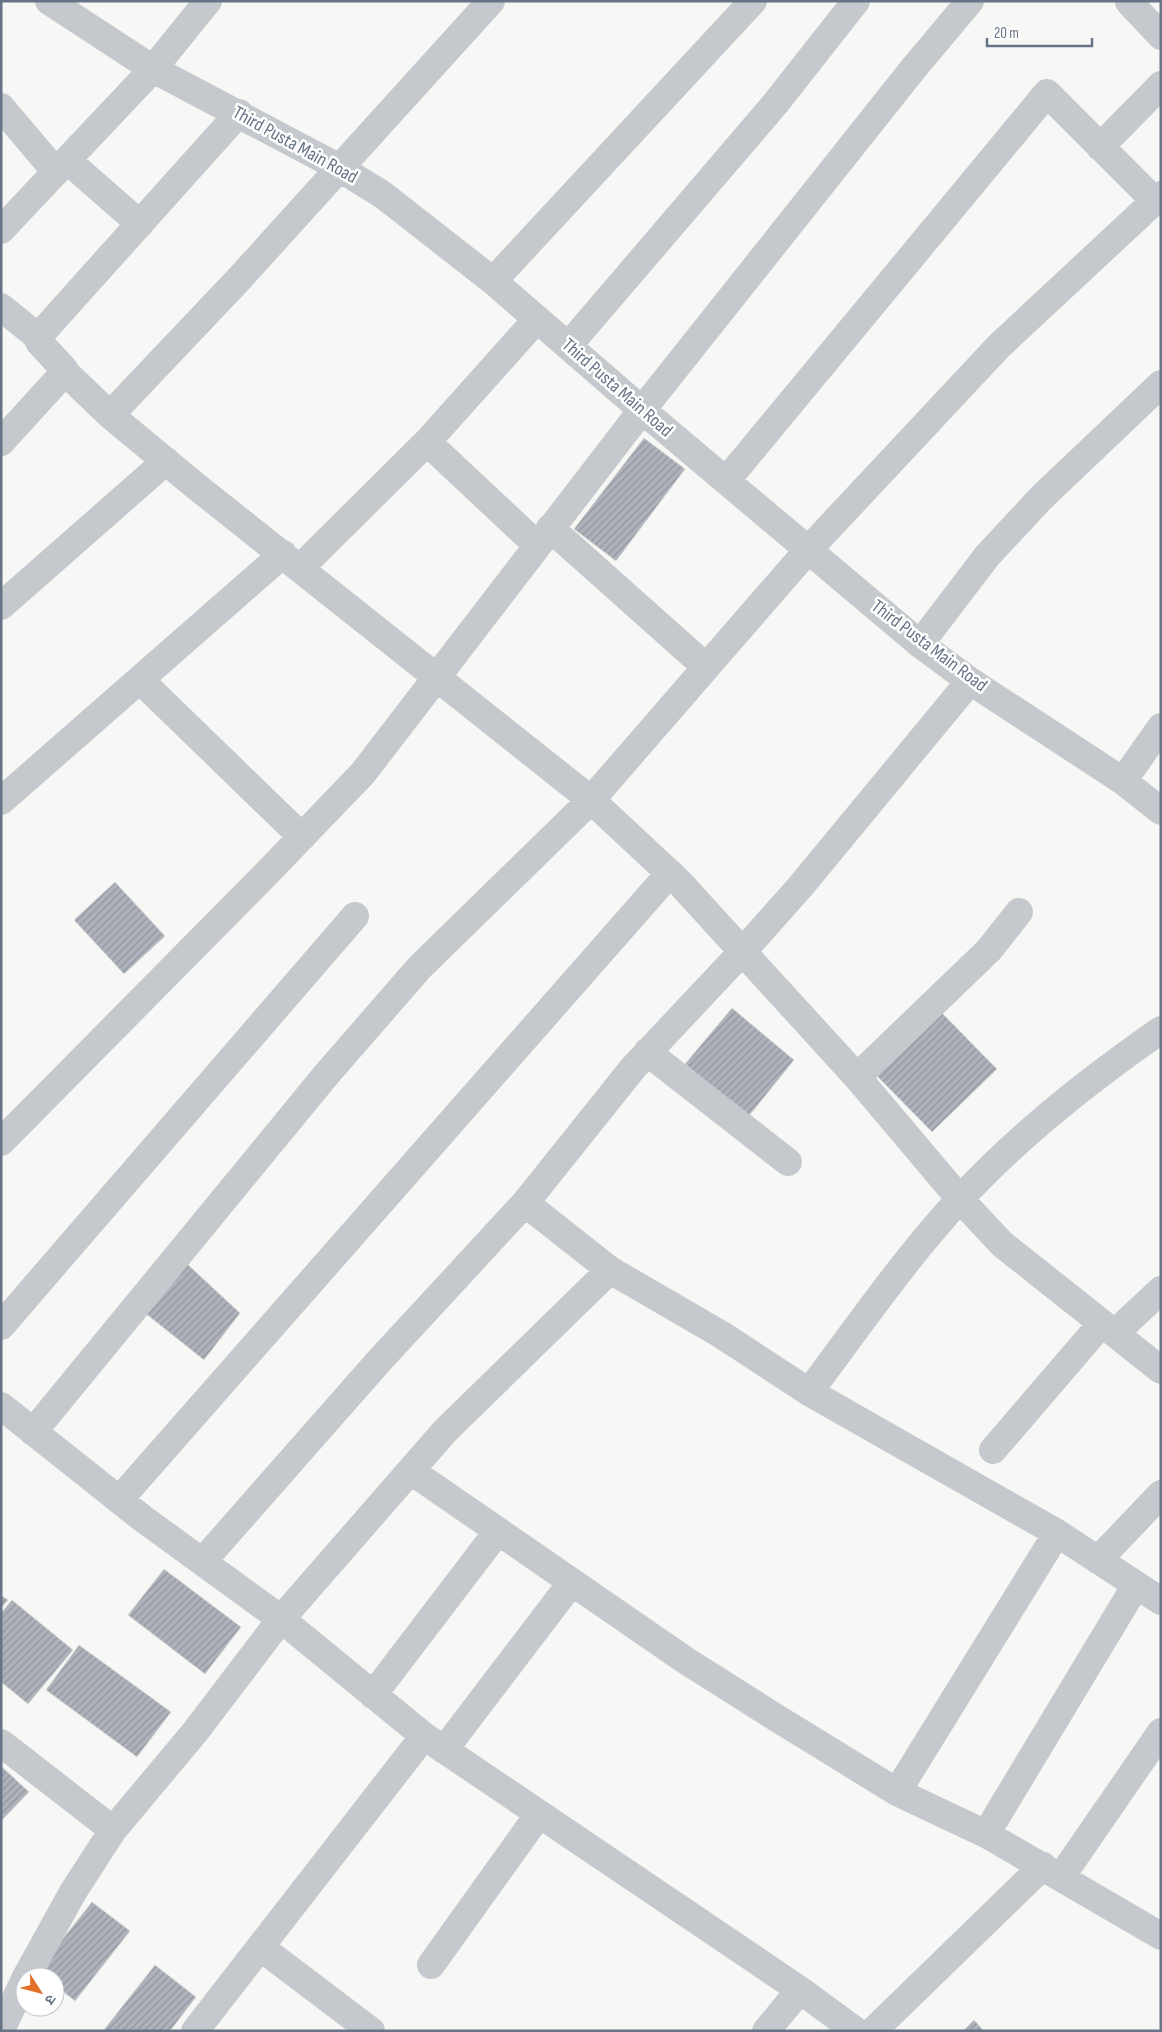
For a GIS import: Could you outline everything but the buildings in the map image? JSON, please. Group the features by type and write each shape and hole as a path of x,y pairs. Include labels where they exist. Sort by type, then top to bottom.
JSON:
{"street":[{"name":"Third Pusta Main Road","path":"49,1 153,69 338,168 383,195 493,281 642,410 920,644 970,681 1123,781 1161,811"},
{"path":"1,230 153,69 208,1"},
{"path":"110,415 239,279 491,1"},
{"path":"493,281 753,1"},
{"path":"568,346 775,104 856,1"},
{"path":"1,1142 363,773 642,410 912,69 970,1"},
{"path":"1129,2 1161,36"},
{"path":"1100,147 1161,85"},
{"path":"33,1432 326,1075 419,968 591,800 808,550 998,346 1158,198 1100,147 1047,93 726,481"},
{"path":"1,107 61,166 140,224"},
{"path":"38,337 239,114"},
{"path":"1,307 38,337 39,342 64,371 110,415 591,800 670,873 856,1077 960,1199 1002,1244 1161,1370"},
{"path":"1,801 140,680 292,561 427,442 537,319"},
{"path":"1,442 64,371"},
{"path":"920,644 987,556 1041,498 1161,384"},
{"path":"427,442 706,667"},
{"path":"1,606 166,461"},
{"path":"140,680 302,837"},
{"path":"204,1561 379,1361 525,1204 648,1052 743,952 970,681"},
{"path":"1123,781 1161,727"},
{"path":"119,1500 670,873"},
{"path":"856,1077 989,950 1020,912"},
{"path":"1,1326 355,916"},
{"path":"809,1392 899,1273 960,1199 1019,1139 1110,1065 1161,1030"},
{"path":"648,1052 788,1162"},
{"path":"525,1204 610,1270 722,1335 809,1392 1057,1533 1161,1601"},
{"path":"32,1967 72,1892 113,1830 195,1732 282,1619 445,1431 610,1270"},
{"path":"993,1450 1108,1328 1161,1290"},
{"path":"1,1406 119,1500 282,1619 434,1743 800,1990 856,2031"},
{"path":"411,1471 693,1665 897,1792 986,1834 1161,1936"},
{"path":"1098,1560 1161,1494"},
{"path":"373,1694 498,1531"},
{"path":"897,1792 1057,1533"},
{"path":"196,2031 260,1947 572,1582"},
{"path":"986,1834 1136,1585"},
{"path":"873,2031 1052,1872 1161,1732"},
{"path":"1,1743 113,1830"},
{"path":"431,1965 539,1814"},
{"path":"260,1947 371,2031"},
{"path":"766,2031 800,1990"},
{"path":"1,2030 15,2001"}]}
